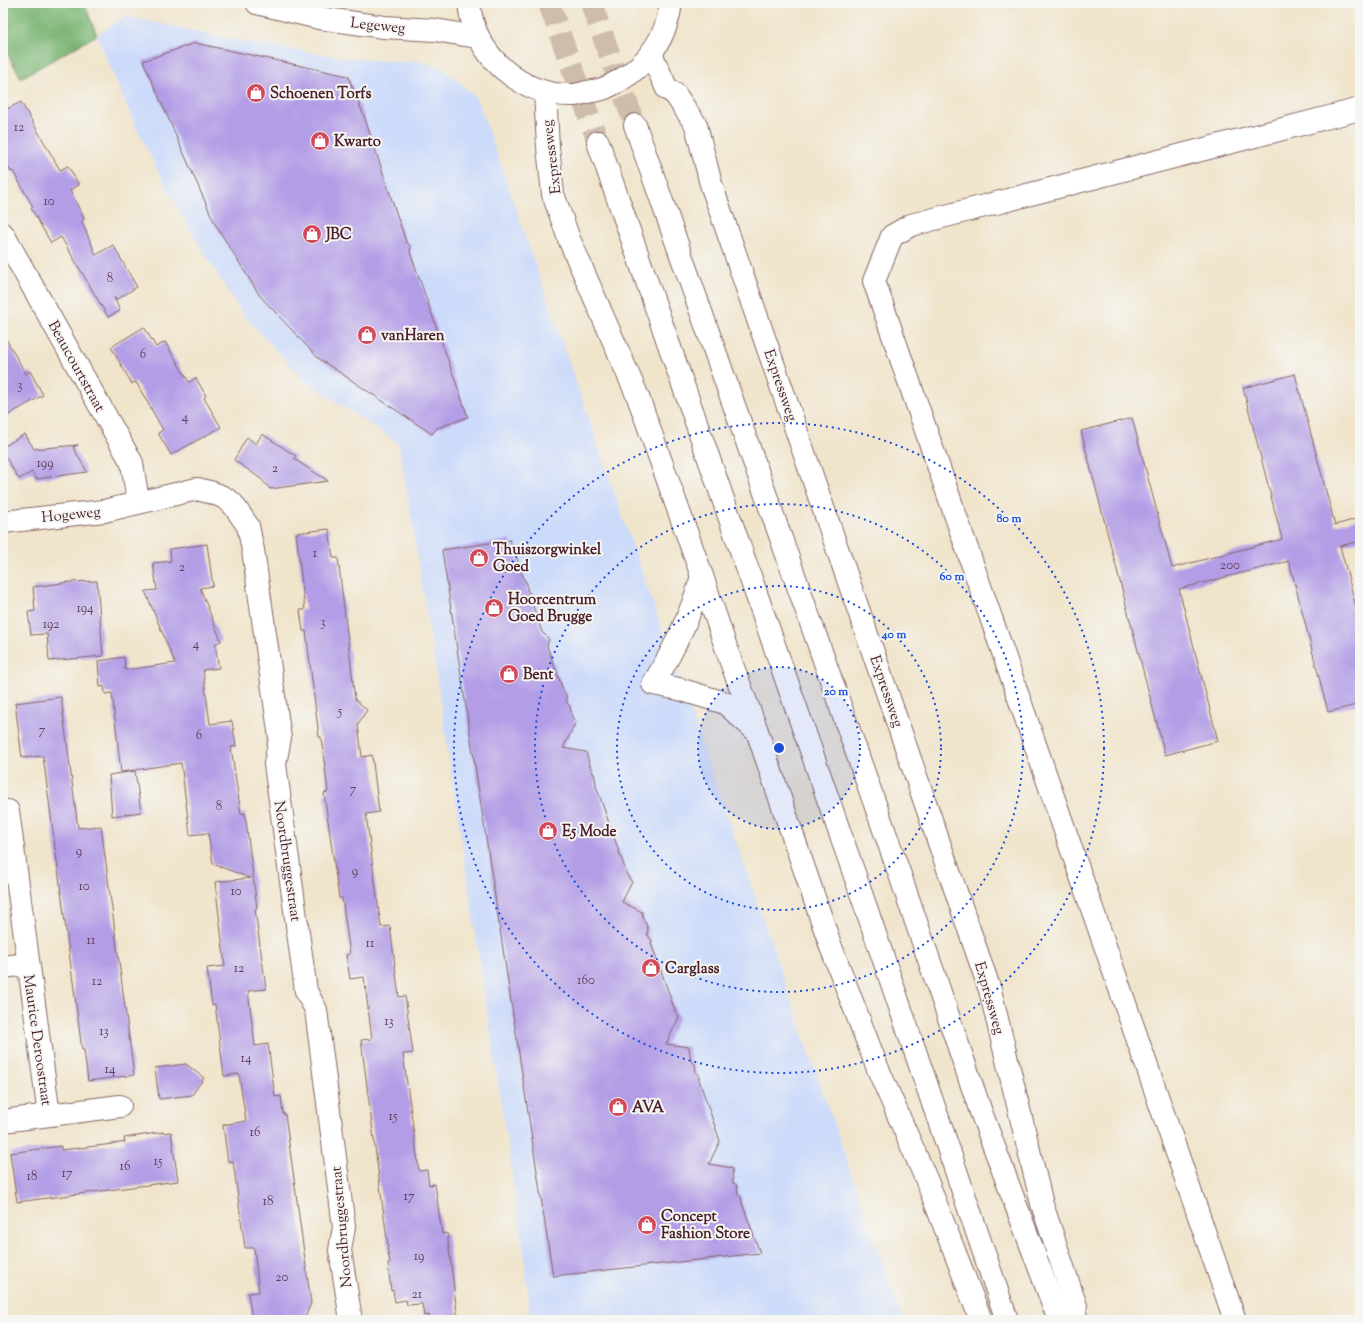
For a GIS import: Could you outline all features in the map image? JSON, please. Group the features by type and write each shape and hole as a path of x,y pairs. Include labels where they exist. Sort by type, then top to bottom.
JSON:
{"main road":[{"name":"Legeweg","path":"257,3 319,18 384,27 435,30 477,37"},
{"path":"469,3 470,14 477,37 494,62 519,81 545,92 573,95 605,88 633,73 651,54 658,44 669,11 685,3"},
{"name":"Expressweg","path":"651,54 667,89 675,94 696,125 711,184 990,990 1042,1204 1076,1306 1074,1320"},
{"name":"Expressweg","path":"545,92 548,147 554,194 569,239 638,397 731,662 757,731 834,954 878,1069 927,1182 981,1320"},
{"path":"1235,1320 874,281 892,236 911,225 1360,109"},
{"path":"635,125 900,875 980,1112 1059,1320"},
{"path":"598,142 862,896 1007,1320"},
{"name":"Beaucourtstraat","path":"3,234 132,463 138,502"},
{"name":"Noordbruggestraat","path":"138,502 197,489 223,497 232,503 248,526 253,550 280,738 275,764 306,991 316,1010 344,1227 340,1250 351,1320"},
{"name":"Hogeweg","path":"3,522 104,511 138,502"},
{"path":"702,576 691,608 665,665 653,684 702,695 725,703 757,731"},
{"name":"Maurice Deroostraat","path":"3,812 8,811 49,1115"},
{"name":"Maurice Deroostraat","path":"3,968 28,964"},
{"name":"Maurice Deroostraat","path":"3,1121 120,1106"}],"shaded area":[{"path":"127,16 255,44 341,57 410,63 411,60 418,61 436,66 451,75 476,98 486,123 902,1320 529,1320 530,1315 525,1260 433,653 399,444 304,380 241,312 168,191 131,117 97,35"}],"green space":[{"path":"3,3 84,3 97,35 21,78 3,46"}],"building":[{"path":"195,43 348,76 364,116 406,242 411,246 410,252 468,417 437,428 432,434 318,358 260,296 215,224 143,61"},
{"path":"21,102 60,170 68,166 79,185 70,190 84,219 82,222 96,255 113,245 137,287 116,300 114,297 120,311 108,317 61,237 51,243 31,208 33,207 13,171 11,172 3,158 3,111"},
{"path":"144,327 156,347 165,342 189,382 196,378 206,396 204,398 221,427 171,455 158,433 163,430 136,382 132,384 111,347"},
{"path":"3,334 26,374 30,371 43,395 3,418"},
{"path":"1295,374 1335,525 1360,518 1360,541 1340,546 1360,622 1360,704 1328,712 1289,561 1179,589 1218,741 1165,755 1081,431 1132,418 1172,568 1282,539 1243,388"},
{"path":"25,434 34,449 78,445 73,447 87,472 36,479 32,472 19,479 3,453 3,447"},
{"path":"262,434 296,456 294,459 328,481 270,489 261,479 234,460 247,437 256,444"},
{"path":"329,529 333,558 338,558 355,699 367,710 358,724 362,757 372,755 379,812 366,814 381,927 390,926 399,997 405,996 413,1053 403,1054 419,1171 427,1170 429,1185 435,1184 442,1234 447,1233 458,1320 430,1320 429,1315 424,1316 422,1304 407,1305 406,1300 395,1302 393,1290 391,1291 388,1264 390,1263 361,1040 372,1039 364,977 350,979 346,955 350,954 342,898 339,898 324,793 328,792 321,737 319,737 306,631 303,631 300,610 305,610 296,533"},
{"path":"510,540 527,583 527,590 531,594 531,600 542,632 549,639 547,646 566,694 567,703 570,706 572,717 576,722 563,748 586,752 595,777 596,786 628,877 632,882 622,902 642,912 648,929 647,934 652,941 651,943 676,1013 679,1017 666,1044 689,1047 691,1061 695,1064 696,1073 699,1075 699,1080 720,1141 709,1164 732,1168 733,1183 737,1185 738,1194 741,1197 760,1253 553,1276 442,550"},
{"path":"207,544 213,586 200,588 221,641 215,644 219,668 203,670 210,724 232,721 236,746 231,747 241,814 245,813 257,908 255,909 266,989 248,991 255,1046 268,1044 275,1097 281,1096 283,1114 285,1114 311,1303 304,1320 252,1320 248,1293 259,1292 254,1248 245,1248 233,1161 228,1162 223,1125 246,1121 239,1074 224,1076 215,1004 212,1005 207,968 225,966 215,882 250,878 213,864 208,833 190,835 181,763 121,772 112,693 105,694 104,686 100,687 98,661 124,657 125,670 175,663 145,591 157,590 153,563 171,561 170,549"},
{"path":"97,581 103,656 49,661 47,634 31,635 28,612 35,611 33,587 70,582"},
{"path":"61,697 78,828 101,826 134,1075 88,1081 84,1050 82,1050 43,756 22,758 15,703"},
{"path":"135,771 141,812 112,816 109,775"},
{"path":"186,1064 204,1078 192,1095 159,1099 155,1068"},
{"path":"163,1132 162,1133 171,1132 178,1181 17,1202 10,1153 61,1146 61,1150 105,1145 125,1142 124,1138"}],"tunnel":[{"path":"549,3 598,142"},
{"path":"591,3 635,125"}],"place":[{"name":"Schoenen Torfs","path":"256,93"},
{"name":"Kwarto","path":"320,141"},
{"name":"JBC","path":"312,234"},
{"name":"vanHaren","path":"367,335"},
{"name":"Thuiszorgwinkel Goed","path":"479,558"},
{"name":"Hoorcentrum Goed Brugge","path":"494,608"},
{"name":"Bent","path":"509,674"},
{"name":"E5 Mode","path":"548,831"},
{"name":"Carglass","path":"651,968"},
{"name":"AVA","path":"618,1107"},
{"name":"Concept Fashion Store","path":"647,1225"}]}
